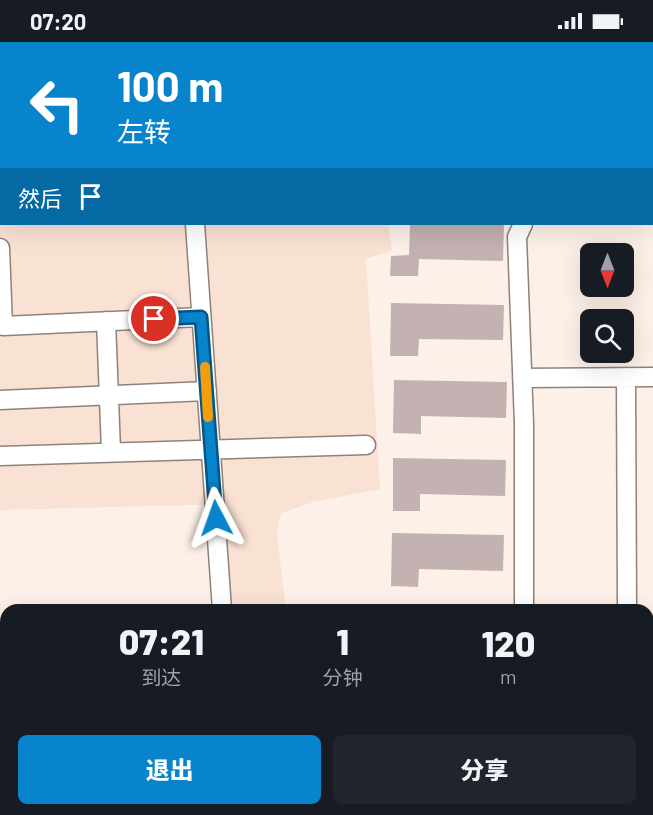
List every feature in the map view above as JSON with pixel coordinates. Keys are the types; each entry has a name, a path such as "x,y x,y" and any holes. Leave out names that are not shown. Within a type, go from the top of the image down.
{"street":[{"path":"195,225 222,604"},
{"path":"523,225 517,237 522,378 524,604"},
{"path":"0,248 2,326 201,317"},
{"path":"106,321 111,451"},
{"path":"626,377 627,604"},
{"path":"522,378 653,377"},
{"path":"0,400 207,391"},
{"path":"0,456 366,445"}],"shaded area":[{"path":"0,225 388,225 392,250 366,259 380,489 313,502 282,513 277,534 285,604 231,604 224,504 0,510"}],"building":[{"path":"410,225 504,225 503,261 419,259 418,276 390,276 391,256 409,255"},
{"path":"391,303 504,305 503,340 419,339 418,356 390,356"},
{"path":"394,380 507,382 506,418 421,416 421,434 393,433"},
{"path":"393,458 506,460 505,496 420,494 420,511 393,511"},
{"path":"392,533 504,535 503,571 419,569 418,587 391,586"}],"slow traffic":[{"path":"205,367 208,417"}],"route":[{"path":"154,319 201,317 216,518"}]}
